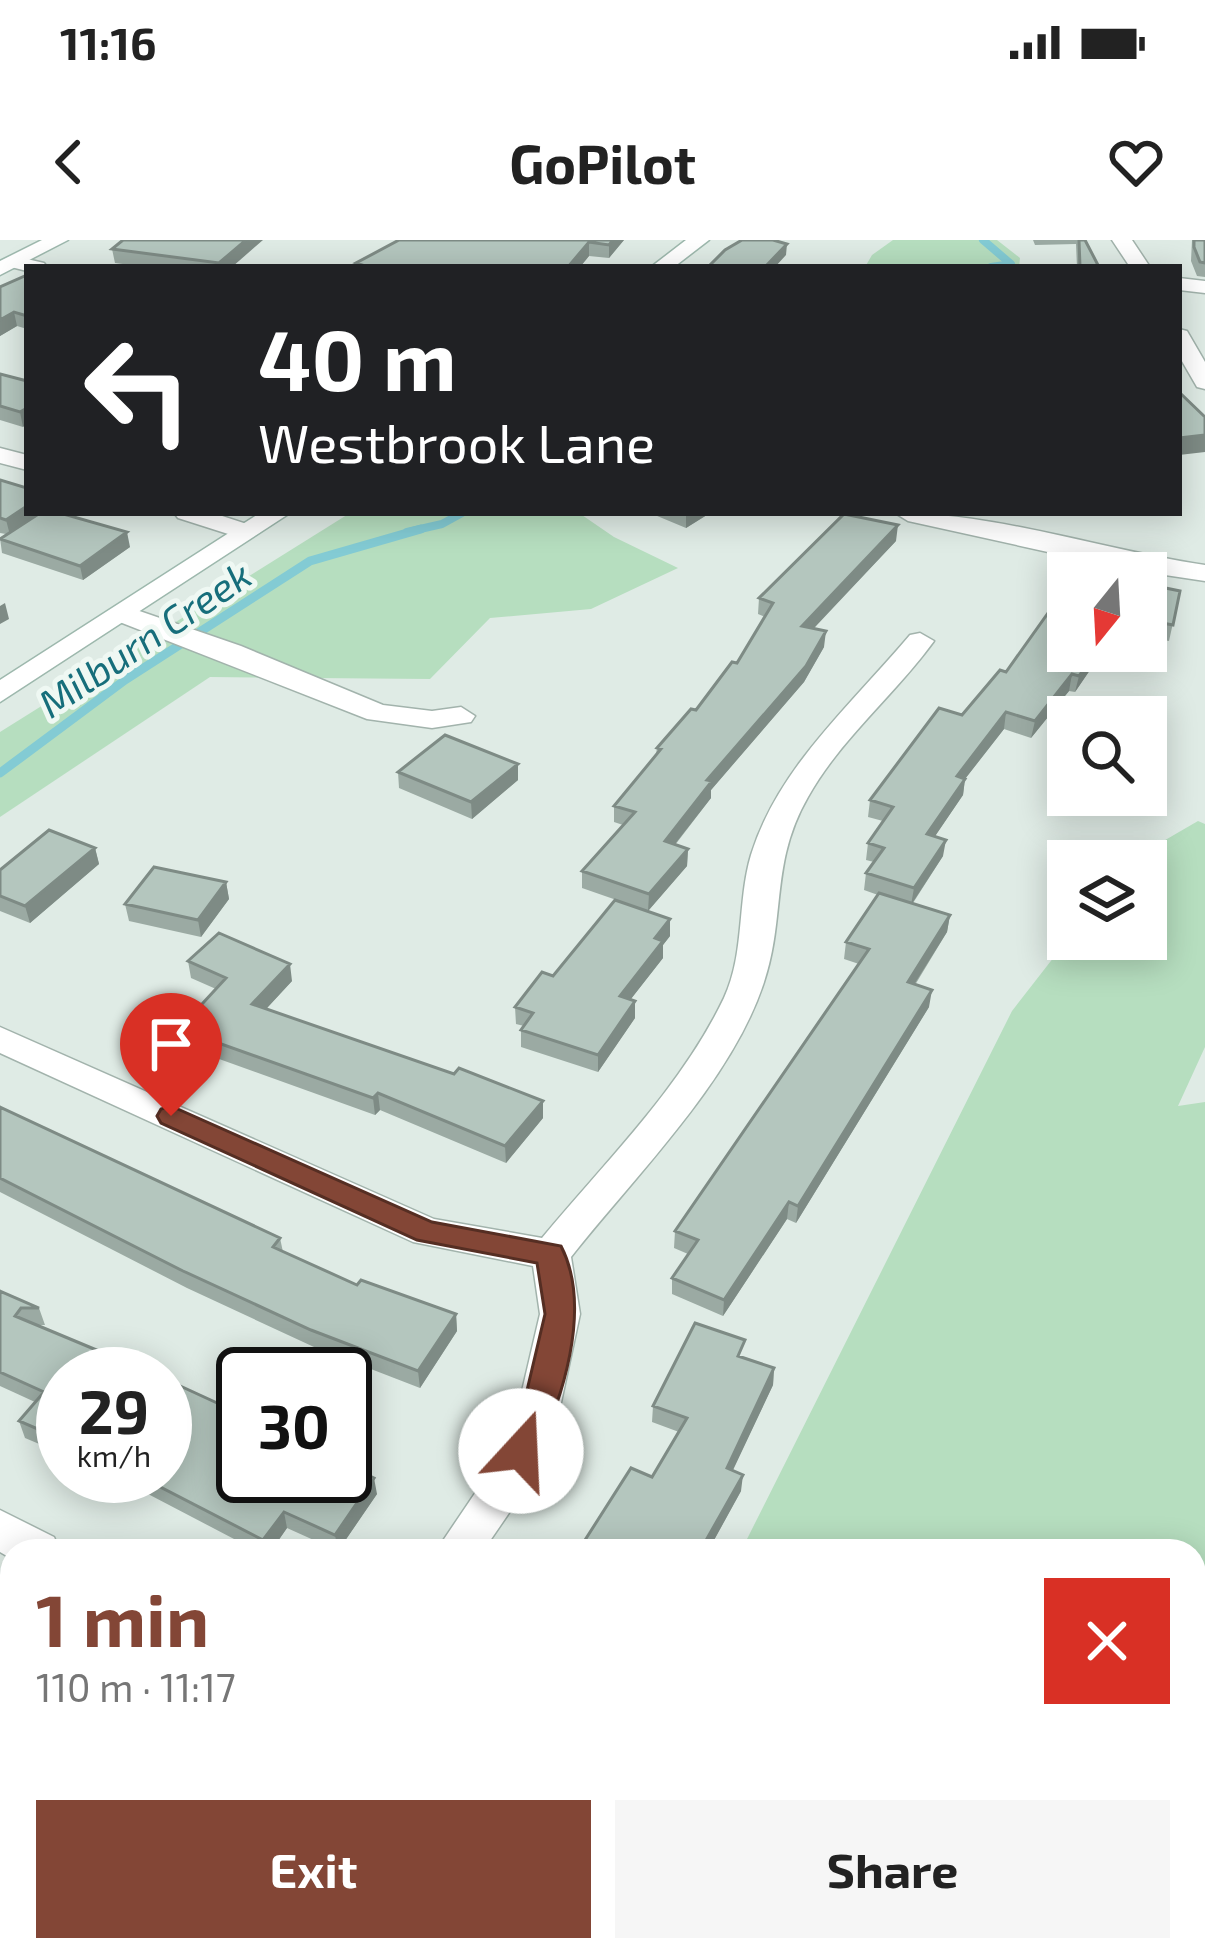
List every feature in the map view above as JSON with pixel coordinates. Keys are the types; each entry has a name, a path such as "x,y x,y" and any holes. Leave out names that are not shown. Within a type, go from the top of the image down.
{"street":[{"path":"7,266 58,240"},
{"path":"665,264 700,240"},
{"path":"1182,341 1205,382"},
{"path":"196,516 247,532"},
{"path":"0,693 272,516"},
{"path":"922,516 1125,561 1205,573"},
{"path":"122,613 354,707 413,720 461,716"},
{"path":"466,1539 507,1481 536,1420 560,1314 551,1254 718,1042 744,993 758,936 766,856 786,806 920,640"},
{"path":"0,1039 427,1232 551,1254"}],"green space":[{"path":"893,240 997,240 1020,258 1019,264 867,264"},
{"path":"345,516 583,516 614,537 678,568 591,609 490,618 430,679 210,677 0,817 0,732"},
{"path":"1198,821 1205,824 1205,1047 1178,1106 1205,1102 1205,1539 747,1539 1012,1011 1052,960 1167,960 1165,840"}],"building":[{"path":"123,240 246,240 219,263 112,249"},
{"path":"399,240 613,240 609,245 589,242 571,264 356,263"},
{"path":"742,240 787,244 768,264 711,264"},
{"path":"1079,240 1085,240 1097,264 1080,264"},
{"path":"1194,240 1205,240 1205,263 1200,262"},
{"path":"24,276 24,315 14,312 0,320 0,287"},
{"path":"0,374 24,380 24,410 0,406"},
{"path":"1182,395 1205,417 1205,435 1182,438"},
{"path":"0,480 24,487 24,508 6,520 0,518"},
{"path":"35,516 71,516 127,532 80,566 0,539"},
{"path":"842,516 898,525 802,626 826,631 806,666 707,780 712,781 665,841 688,849 649,894 582,871 635,812 614,806 661,749 657,748 691,709 696,710 732,662 737,663 773,603 759,598"},
{"path":"1167,588 1180,591 1173,625 1167,624"},
{"path":"1047,614 1047,672 1082,672 1072,674 1055,696 1047,696 1047,706 1035,721 1006,712 957,776 965,779 927,834 946,840 914,888 866,873 884,848 868,843 893,807 870,800 939,708 962,715 1000,670 1006,672"},
{"path":"445,735 518,764 471,802 398,772"},
{"path":"49,830 95,848 25,906 0,896 0,870"},
{"path":"154,867 226,882 198,920 125,904"},
{"path":"879,893 950,915 908,982 932,990 798,1206 789,1202 724,1300 672,1278 698,1240 675,1231 869,949 846,942"},
{"path":"615,900 670,919 655,938 663,941 620,996 635,1001 598,1055 521,1030 533,1013 515,1007 542,972 553,976"},
{"path":"219,933 290,964 252,1004 454,1074 459,1068 543,1101 505,1146 378,1093 373,1098 179,1029 226,978 188,961"},
{"path":"0,1107 280,1238 273,1247 357,1285 361,1280 456,1314 418,1371 372,1353 372,1347 355,1347 311,1330 183,1271 0,1178"},
{"path":"0,1291 39,1308 21,1308 15,1316 89,1347 36,1347 36,1388 0,1372"},
{"path":"695,1323 745,1340 738,1356 774,1368 727,1468 743,1475 707,1539 586,1539 631,1468 652,1477 687,1418 653,1406"},
{"path":"192,1391 216,1403 216,1503 357,1503 335,1535 284,1512 261,1539 191,1503"},
{"path":"36,1401 36,1428 19,1421"}],"waterway":[{"name":"Milburn Creek","path":"983,240 1011,264"},
{"name":"Milburn Creek","path":"407,532 457,516"},
{"name":"Milburn Creek","path":"0,773 125,680 310,561 421,529"}],"route":[{"path":"171,1116 427,1232 551,1254 560,1314 536,1420 521,1451"}]}
